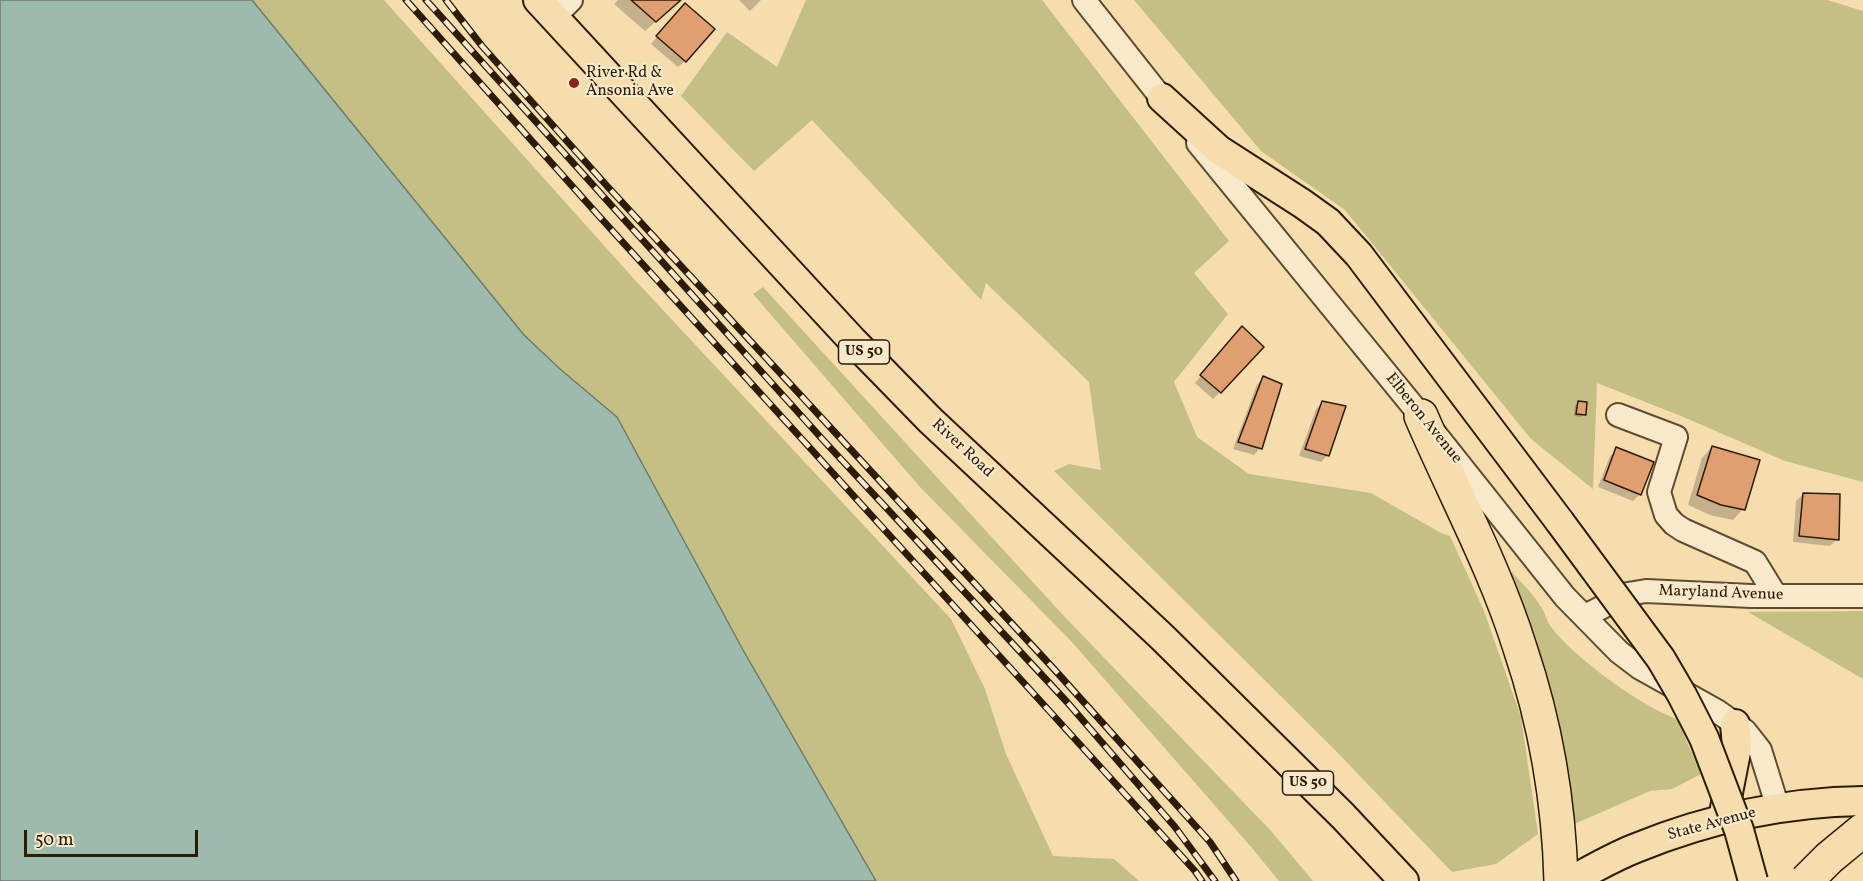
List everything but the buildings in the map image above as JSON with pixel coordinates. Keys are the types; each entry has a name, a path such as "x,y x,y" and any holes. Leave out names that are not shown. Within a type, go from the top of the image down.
{"highway":[{"path":"1421,416 1499,590 1520,647 1547,749 1554,795 1561,881"},
{"path":"1806,881 1829,858 1863,830"}],"main road":[{"name":"River Road","path":"554,6 853,341 930,420 1162,637 1343,816 1404,881"},
{"path":"1162,98 1219,150 1328,222 1359,255 1654,650 1682,695 1704,738 1739,830 1753,881"},
{"path":"1722,821 1737,747 1736,724"},
{"name":"State Avenue","path":"1571,881 1634,848 1677,833 1778,808 1863,801"}],"street":[{"name":"Elberon Avenue","path":"1084,0 1565,597 1619,652 1640,668 1717,711 1745,731 1760,750 1778,808"},
{"path":"1618,415 1676,437 1659,492 1666,515 1683,530 1755,562 1776,596"},
{"name":"Maryland Avenue","path":"1585,616 1628,594 1646,591 1776,596 1863,596"}],"shaded area":[{"path":"0,0 252,0 524,335 617,417 743,650 876,881 0,881"},
{"path":"252,0 384,0 634,279 951,619 985,689 1006,754 1053,856 1114,859 1139,881 876,881 743,650 617,417 524,335"},
{"path":"806,0 1042,0 1229,241 1194,273 1228,314 1174,382 1197,437 1249,474 1371,493 1450,536 1484,611 1521,717 1538,834 1496,864 1452,872 1334,749 1054,471 1069,464 1101,470 1089,382 986,283 981,300 812,120 754,171 681,96 727,32 777,67"},
{"path":"1134,0 1827,0 1863,11 1863,482 1785,461 1597,383 1593,489 1531,439 1345,210 1261,151"},
{"path":"763,287 1062,614 1272,832 1313,881 1279,881 1071,641 920,487 753,294"},
{"path":"1512,572 1544,611 1549,624 1573,650 1627,692 1662,713 1677,719 1701,774 1672,789 1650,791 1572,825 1566,755 1503,576"},
{"path":"1863,611 1863,679 1748,612"}],"railway":[{"path":"406,0 1202,881"},
{"path":"426,0 824,441 1067,702 1175,827 1215,881"},
{"path":"446,0 482,46 607,186 1053,668 1210,842 1236,881"}],"place":[{"name":"River Rd & Ansonia Ave","path":"574,83"}]}
